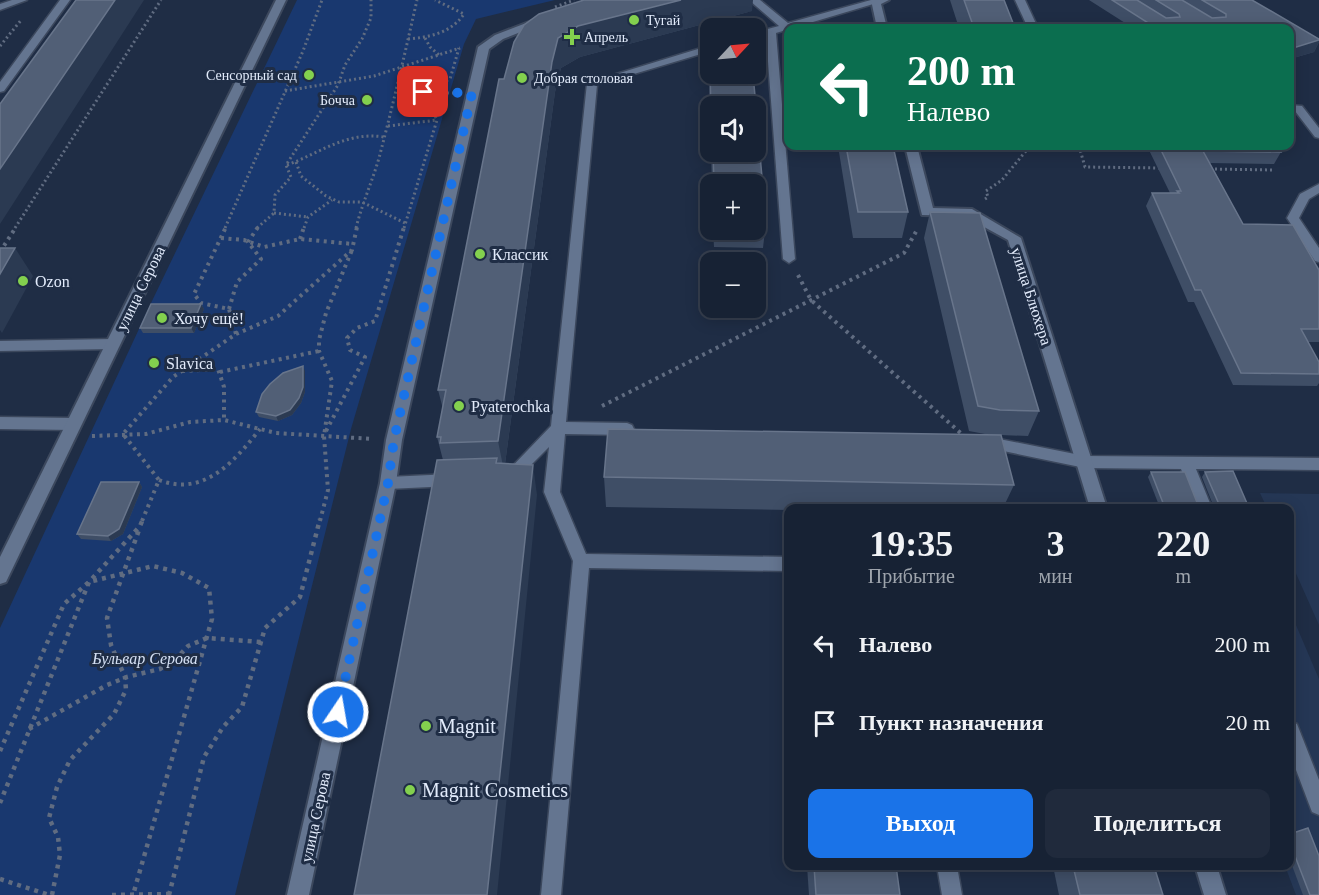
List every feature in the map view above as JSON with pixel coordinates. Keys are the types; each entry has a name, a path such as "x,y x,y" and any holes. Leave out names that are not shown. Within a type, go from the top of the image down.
{"street":[{"name":"улица Серова","path":"0,576 281,0"},
{"path":"879,1 882,24"},
{"name":"улица Серова","path":"298,895 388,483 394,440 484,47 562,12"},
{"name":"улица Блюхера","path":"912,150 927,212 967,212 1014,238 1098,504"},
{"path":"1207,870 1215,895"}],"lane":[{"path":"0,7 22,0"},
{"path":"0,89 65,0"},
{"path":"754,0 784,25"},
{"path":"1020,0 1031,24"},
{"path":"797,24 879,1"},
{"path":"766,32 784,28"},
{"path":"771,31 789,259"},
{"path":"551,895 581,561 552,492 592,82 700,51"},
{"path":"1294,108 1299,108 1319,135"},
{"path":"1319,188 1304,197 1293,218 1319,258"},
{"path":"0,346 112,344"},
{"path":"0,423 74,423"},
{"path":"498,479 509,479 558,428 640,430"},
{"path":"966,439 1085,462 1319,464"},
{"path":"1186,463 1202,504"},
{"path":"388,483 464,480"},
{"path":"581,561 784,564"},
{"path":"1294,740 1319,805"},
{"path":"948,870 952,895"}],"path":[{"path":"0,252 161,0"},
{"path":"229,309 201,303 194,294 303,51 322,0"},
{"path":"286,165 338,85 345,65 362,39 371,18 371,0"},
{"path":"112,895 169,895 204,756 223,727 242,707 265,628 300,597 328,490 324,436 332,381 319,351 318,340 352,247 362,202 375,171 397,92 417,0"},
{"path":"408,39 425,38 456,25 464,14 435,0"},
{"path":"0,46 22,18"},
{"path":"425,38 433,51 440,56"},
{"path":"285,91 376,78 467,44"},
{"path":"423,92 450,79 459,48"},
{"path":"397,92 472,93"},
{"path":"324,436 365,357 350,350 347,338 357,328 375,321 437,120 423,92"},
{"path":"388,126 437,120"},
{"path":"286,165 338,141 360,136 384,137"},
{"path":"967,212 988,197 986,190 1002,180 1027,150"},
{"path":"1080,150 1085,167 1168,168"},
{"path":"296,162 301,176 322,194 333,200 362,202 405,224"},
{"path":"274,213 275,195 291,177 286,165"},
{"path":"1204,169 1275,170"},
{"path":"300,238 309,217 333,200"},
{"path":"248,242 260,223 274,213 309,217"},
{"path":"599,408 904,253 919,226"},
{"path":"221,238 268,247 300,238 352,247"},
{"path":"236,334 229,309 237,282 261,259 248,242"},
{"path":"123,434 180,371 236,334 278,316 352,247"},
{"path":"789,259 812,300 966,439"},
{"path":"220,372 319,351"},
{"path":"180,371 218,369 225,384 224,420"},
{"path":"86,436 146,434 190,422 224,420 276,433 394,440"},
{"path":"123,434 159,480 171,487 186,487 215,475 235,459 260,429"},
{"path":"0,879 50,895 59,873 61,847 57,831 49,818 53,797 60,776 71,759 112,716 122,702 127,677 115,658 108,638 108,606 124,573 159,480"},
{"path":"0,751 64,604 89,582 140,526"},
{"path":"89,582 153,566 164,567 193,577 208,588 212,619 133,895"},
{"path":"0,803 89,582"},
{"path":"29,729 107,685 127,677 160,669 176,659 188,646 207,638 261,642"}],"shaded area":[{"path":"1260,493 1319,494 1319,625 1294,569 1294,504 1265,504"},
{"path":"1294,620 1319,679 1319,895 1296,895 1287,870 1294,870"}],"green space":[{"name":"Бульвар Серова","path":"297,0 555,0 476,19 464,44 351,429 235,895 0,895 0,628 152,301"}],"building":[{"path":"76,0 115,0 0,169 0,104"},
{"path":"584,0 681,0 578,26 558,38 552,62 498,441 440,443 441,437 437,437 446,390 438,390 499,79 504,79 514,42 524,25 539,14"},
{"path":"964,0 1004,0 1013,24 973,24"},
{"path":"1112,0 1137,0 1166,18 1180,17 1179,14 1156,0 1182,0 1212,18 1226,17 1226,14 1202,0 1252,0 1293,24 1150,24"},
{"path":"1294,24 1319,39 1294,48"},
{"path":"710,84 754,84 755,96 711,96"},
{"path":"847,150 894,150 908,212 858,212"},
{"path":"1161,150 1280,150 1281,152 1203,151 1243,224 1293,225 1319,270 1319,329 1301,329 1319,362 1319,374 1241,373 1201,290 1195,290 1152,193 1179,193 1177,191 1181,191"},
{"path":"713,162 761,162 762,174 714,174"},
{"path":"930,212 980,213 1039,411 1000,410 978,406"},
{"path":"0,248 15,248 0,274"},
{"path":"151,304 201,304 191,328 140,328"},
{"path":"303,366 303,387 299,398 290,410 276,416 256,412 262,394 270,384 283,373"},
{"path":"608,429 1001,435 1014,485 604,477"},
{"path":"497,458 496,463 533,465 487,895 354,895 437,460"},
{"path":"1233,471 1247,504 1217,504 1218,502 1205,472"},
{"path":"1151,472 1185,472 1198,504 1163,504"},
{"path":"101,482 139,482 119,529 108,536 77,534"},
{"path":"1308,828 1319,856 1319,895 1310,895 1294,853 1294,833"},
{"path":"814,870 897,870 900,895 816,895"},
{"path":"1074,870 1155,870 1163,895 1080,895"}],"place":[{"name":"Тугай","path":"634,20"},
{"name":"Апрель","path":"572,37"},
{"name":"Сенсорный сад","path":"309,75"},
{"name":"Добрая столовая","path":"522,78"},
{"name":"Бочча","path":"367,100"},
{"name":"Классик","path":"480,254"},
{"name":"Ozon","path":"23,281"},
{"name":"Хочу ещё!","path":"162,318"},
{"name":"Slavica","path":"154,363"},
{"name":"Pyaterochka","path":"459,406"},
{"name":"Magnit","path":"426,726"},
{"name":"Magnit Cosmetics","path":"410,790"}],"route":[{"path":"338,712 388,483 394,440 472,93 423,92"}]}
